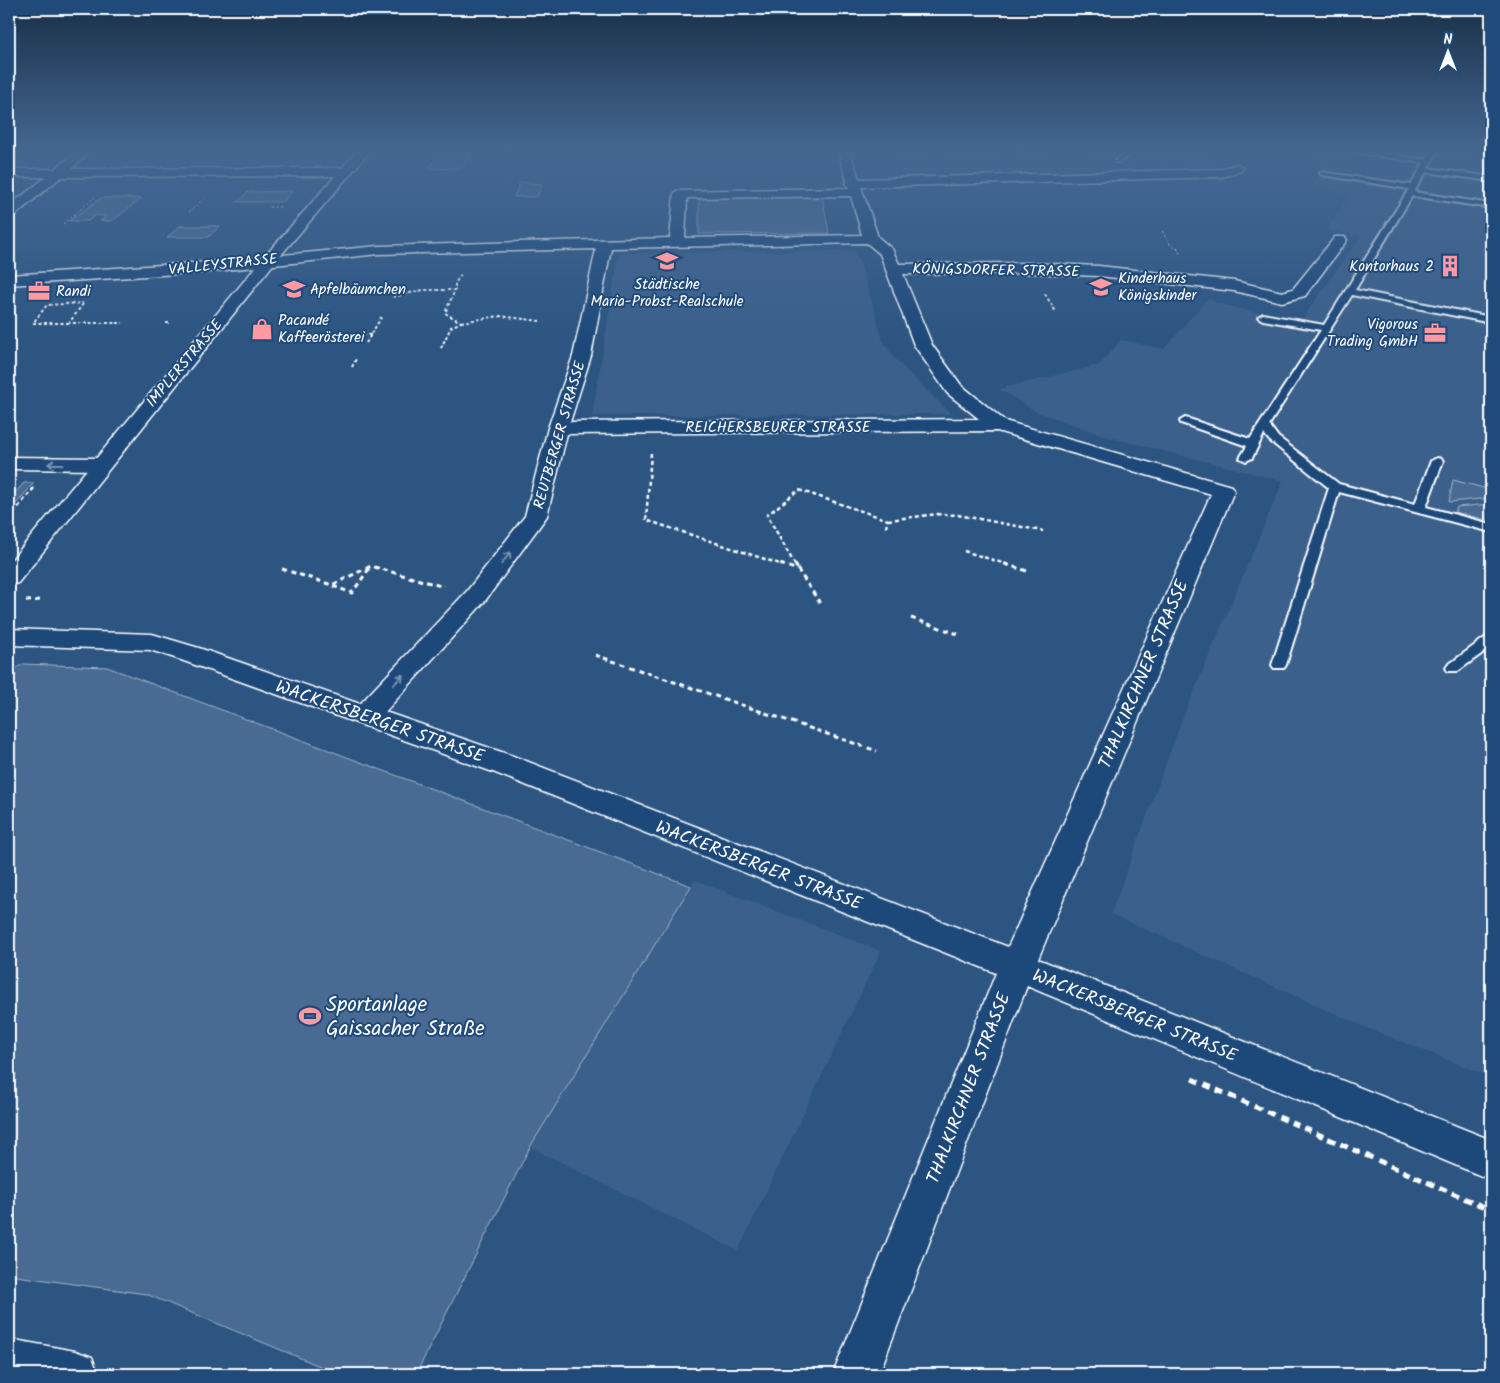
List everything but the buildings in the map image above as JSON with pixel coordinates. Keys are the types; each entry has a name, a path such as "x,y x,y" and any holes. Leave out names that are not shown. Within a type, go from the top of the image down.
{"street":[{"name":"IMPLERSTRASSE","path":"9,578 100,464 307,216"},
{"path":"677,242 679,216"},
{"name":"THALKIRCHNER STRASSE","path":"856,1374 1017,966 1223,491 998,425 954,389 932,360 923,345 884,248 871,239 863,216"},
{"name":"VALLEYSTRASSE","path":"9,280 207,267 270,259 379,250 871,239"},
{"name":"KÖNIGSDORFER STRASSE","path":"894,269 1021,268 1099,271 1234,286 1282,297 1299,294 1340,240"},
{"name":"REUTBERGER STRASSE","path":"365,716 476,596 536,516 558,428 582,356 604,244"},
{"name":"REICHERSBEURER STRASSE","path":"558,428 998,425"},
{"path":"9,464 100,464"},
{"name":"WACKERSBERGER STRASSE","path":"9,637 152,642 502,764 1017,966 1491,1160"},
{"path":"9,1362 74,1374"}],"lane":[{"path":"1246,458 1263,425 1350,292 1396,216"},
{"path":"1350,292 1491,320"},
{"path":"1262,317 1326,328"},
{"path":"1185,421 1254,444"},
{"path":"1263,425 1274,439 1335,487 1491,528"},
{"path":"1420,508 1437,461"},
{"path":"1279,665 1335,487"},
{"path":"1453,668 1491,640"}],"path":[{"path":"1162,231 1170,244 1178,248 1180,254"},
{"path":"461,275 455,284 455,290 444,313 461,322"},
{"path":"393,298 423,290 455,290"},
{"path":"1043,291 1056,312"},
{"path":"68,323 84,302 47,306 33,324 123,323"},
{"path":"366,343 382,316"},
{"path":"441,348 451,327 461,322 476,318 528,318 540,321"},
{"path":"166,323 171,322"},
{"path":"291,336 371,335"},
{"path":"352,367 356,359"},
{"path":"652,427 646,520 798,570"},
{"path":"9,518 43,477 46,464"},
{"path":"820,603 798,570 767,515 799,490 888,520 938,514 958,515 1043,531"},
{"path":"886,527 888,520"},
{"path":"964,551 1027,571"},
{"path":"282,569 352,593 371,566"},
{"path":"332,585 371,566 476,596"},
{"path":"911,618 958,634"},
{"path":"595,655 877,751"},
{"path":"1184,1076 1491,1210"}],"shaded area":[{"path":"77,216 95,216 88,221 69,221"},
{"path":"102,216 119,216 112,221 100,221 107,216"},
{"path":"699,216 826,216 829,233 699,234"},
{"path":"1336,216 1491,216 1491,1077 1365,1027 1111,914 1181,722 1283,481 1108,437 1035,411 999,389 1099,365 1121,340 1164,349 1208,298 1216,303 1301,321 1361,236 1327,230"},
{"path":"180,226 220,226 208,237 167,237"},
{"path":"854,251 860,262 883,340 894,358 951,414 592,416 619,253"},
{"path":"1453,480 1491,490 1491,498 1449,502"},
{"path":"24,483 34,483 9,512 9,499"},
{"path":"1491,504 1491,521 1455,512 1457,507"},
{"name":"Sportanlage Gaissacher Straße","path":"23,664 107,667 691,886 530,1147 416,1374 339,1374 146,1294 9,1275 9,672"},
{"path":"695,880 881,951 738,1251 530,1147"}],"place":[{"name":"Städtische Maria-Probst-Realschule","path":"667,261"},
{"name":"Kontorhaus 2","path":"1450,266"},
{"name":"Kinderhaus Königskinder","path":"1101,287"},
{"name":"Apfelbäumchen","path":"294,289"},
{"name":"Randi","path":"39,291"},
{"name":"Pacandé Kaffeerösterei","path":"262,329"},
{"name":"Vigorous Trading GmbH","path":"1435,333"},
{"name":"Sportanlage Gaissacher Straße","path":"310,1016"}]}
